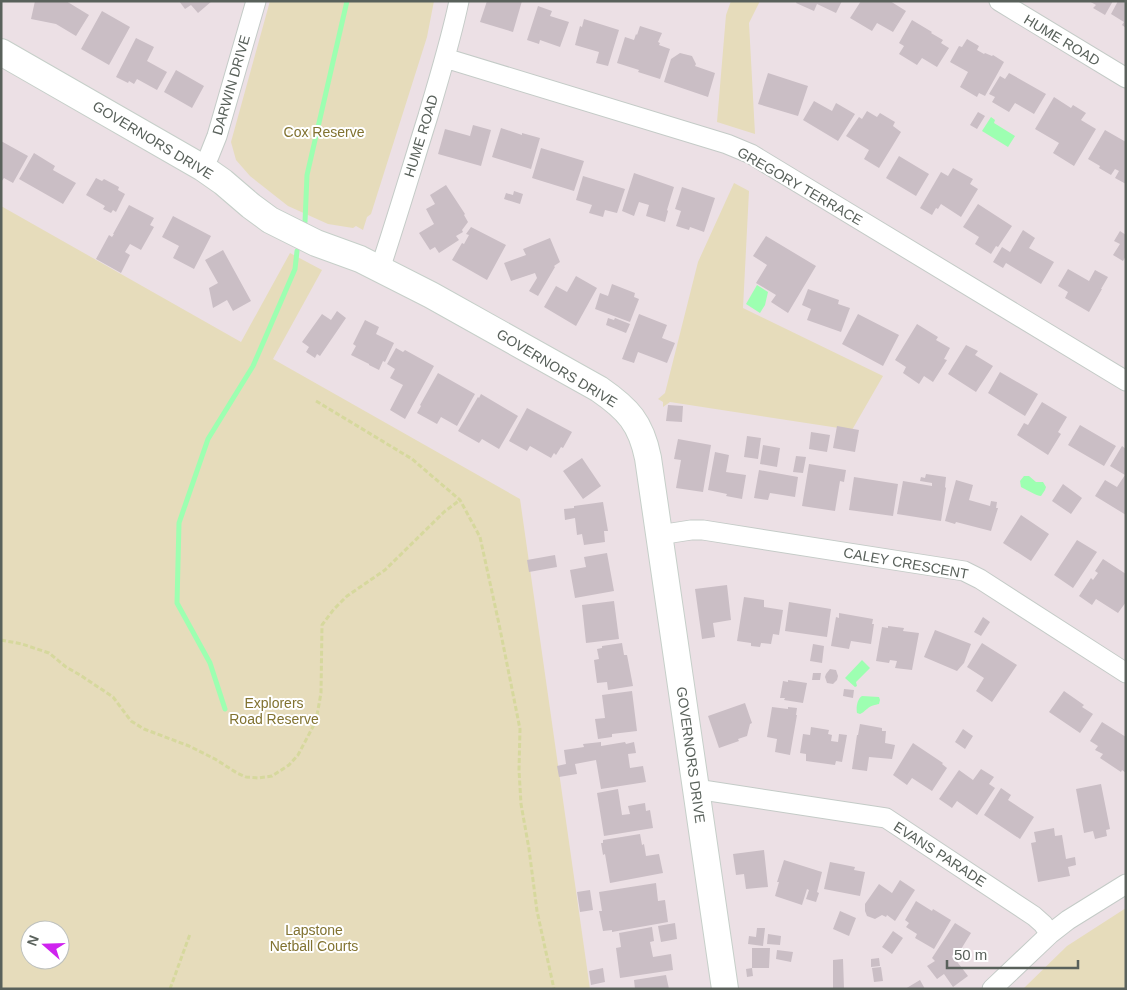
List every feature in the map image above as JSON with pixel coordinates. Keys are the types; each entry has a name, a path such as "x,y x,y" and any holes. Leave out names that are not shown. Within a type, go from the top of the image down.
{"main road":[{"name":"GOVERNORS DRIVE","path":"1,52 203,168 270,220 316,243 360,259 380,269 608,395 621,405 635,422 641,432 648,458 725,989"}],"street":[{"name":"DARWIN DRIVE","path":"203,168 217,136 256,1"},
{"name":"HUME ROAD","path":"380,269 445,58 459,1"},
{"name":"HUME ROAD","path":"999,1 1126,78"},
{"name":"GREGORY TERRACE","path":"445,58 727,144 751,154 1126,381"},
{"name":"CALEY CRESCENT","path":"659,536 703,530 964,571 980,579 1126,673"},
{"name":"EVANS PARADE","path":"696,789 886,818 1034,916 1050,934"},
{"path":"992,989 1050,934 1068,920 1126,884"}],"path":[{"path":"316,401 412,459 460,500 480,537 520,729 519,770 521,804 537,911 554,989"},
{"path":"1,640 22,644 49,653 66,667 112,697 131,721 144,729 189,746 246,777 272,776 289,765 298,755 316,721 322,693 322,625 347,596 385,570 444,512 460,500"},
{"path":"170,989 190,934"}],"green space":[{"name":"Cox Reserve","path":"270,1 434,1 427,37 371,214 367,217 363,230 356,226 353,228 328,224 288,206 250,176 236,160 231,142"},
{"path":"731,1 760,1 749,23 755,134 717,122 726,15"},
{"path":"734,183 749,191 743,308 883,376 852,430 670,402 663,407 663,402 658,399 665,393 698,262"},
{"name":"Explorers Road Reserve","path":"1,206 241,342 290,253 322,270 273,359 520,499 590,989 1,989"},
{"path":"1126,908 1126,989 1023,989 1067,946"}],"shaded area":[{"path":"991,117 995,120 994,123 1015,136 1008,147 982,131"},
{"path":"757,285 768,292 765,305 760,313 746,304"},
{"path":"1024,476 1029,476 1036,482 1043,482 1046,487 1041,496 1021,487 1020,481"},
{"path":"862,660 870,668 856,682 857,686 855,687 845,678"},
{"path":"862,696 879,697 879,704 873,705 861,714 857,713 857,704"}],"building":[{"path":"35,1 66,1 89,15 76,36 56,24 31,19"},
{"path":"179,1 212,1 198,13 191,5 185,9"},
{"path":"487,1 522,1 513,32 480,22"},
{"path":"797,1 842,1 836,13 817,4 814,11 796,3"},
{"path":"861,1 890,1 906,11 893,32 877,23 872,31 850,18"},
{"path":"1089,1 1113,1 1105,15 1093,8 1096,5"},
{"path":"1118,1 1126,1 1126,28 1122,25 1124,22 1111,14"},
{"path":"538,6 552,11 550,16 569,22 560,47 540,40 539,44 527,40"},
{"path":"102,11 130,27 109,65 81,49"},
{"path":"584,19 619,30 608,66 596,63 599,52 575,45"},
{"path":"912,20 943,40 941,43 949,48 937,67 922,58 917,65 899,54 904,46 899,43"},
{"path":"640,26 662,33 658,42 660,43 659,45 670,49 660,79 617,63 625,37 634,40"},
{"path":"136,38 154,47 147,61 167,72 157,90 137,79 134,84 116,77"},
{"path":"967,39 979,46 977,50 984,54 993,55 1004,62 985,96 979,93 977,97 960,87 968,72 950,62 959,46 962,47"},
{"path":"680,53 692,56 696,64 695,66 715,73 708,97 664,82 671,59"},
{"path":"176,70 204,86 192,108 164,92"},
{"path":"768,73 808,86 798,116 758,104"},
{"path":"1009,73 1046,94 1034,114 1015,103 1009,112 992,102 995,97 989,94 1000,76 1005,79"},
{"path":"1054,97 1071,108 1073,105 1086,113 1081,120 1096,129 1074,166 1053,153 1059,143 1035,129"},
{"path":"814,101 832,111 836,103 855,114 838,141 803,120"},
{"path":"867,111 877,117 880,113 895,122 893,126 901,132 879,168 864,159 869,150 846,136 859,117 862,119"},
{"path":"978,112 985,116 977,129 970,125"},
{"path":"473,125 491,130 481,166 438,154 445,129 470,136"},
{"path":"501,128 522,135 522,133 540,138 531,169 492,157"},
{"path":"1105,130 1126,142 1126,184 1115,178 1119,171 1115,169 1111,175 1088,159"},
{"path":"1,141 28,156 13,183 4,178 1,182"},
{"path":"541,148 584,161 574,191 532,178"},
{"path":"34,153 55,166 53,170 76,183 63,204 19,179"},
{"path":"899,156 929,174 916,196 886,178"},
{"path":"953,168 973,179 970,184 978,189 961,217 941,204 932,215 920,208 941,172 948,176"},
{"path":"634,173 674,187 665,222 646,216 649,205 639,202 634,216 622,211"},
{"path":"583,176 625,189 617,213 605,210 603,217 589,213 592,205 576,200"},
{"path":"96,178 102,181 104,179 119,187 118,190 125,194 116,212 113,210 111,213 103,209 105,206 86,195"},
{"path":"446,185 465,214 468,222 462,230 463,232 456,236 459,240 439,253 435,247 430,250 419,233 434,224 426,209 435,204 430,195"},
{"path":"682,187 715,198 704,232 690,227 689,230 676,226 681,211 675,209"},
{"path":"514,191 523,194 520,204 504,199 506,193 513,195"},
{"path":"978,204 1012,226 991,254 975,244 979,237 963,227"},
{"path":"129,205 154,218 150,225 154,227 141,250 130,244 125,252 130,255 121,273 96,259 109,235 112,237 114,234"},
{"path":"173,216 211,236 194,269 173,258 179,246 162,237"},
{"path":"471,227 506,245 487,280 452,260 462,243 464,244 469,235 466,234"},
{"path":"1023,230 1035,238 1029,248 1054,262 1041,284 1006,263 1003,268 993,262 1002,247 1010,252"},
{"path":"1120,231 1126,235 1126,256 1123,261 1113,255 1120,244 1114,241"},
{"path":"766,236 816,266 788,313 771,302 776,295 756,283 767,265 753,256"},
{"path":"550,238 560,262 554,266 538,296 529,291 537,278 535,273 511,281 504,263 526,255 523,249"},
{"path":"223,250 251,301 233,311 227,300 213,308 209,288 218,283 205,260"},
{"path":"1068,269 1089,281 1095,270 1108,277 1089,312 1065,298 1068,292 1058,286"},
{"path":"576,276 597,288 576,326 544,307 556,286 567,292"},
{"path":"612,284 635,293 634,297 639,299 630,322 595,309 600,293 608,296"},
{"path":"808,289 839,300 838,304 850,308 841,332 807,320 811,309 802,305"},
{"path":"337,311 346,318 320,356 317,354 315,358 306,352 309,347 302,342 322,314 331,320"},
{"path":"639,314 667,325 662,338 675,343 667,363 638,352 634,363 622,359"},
{"path":"858,314 899,335 883,366 842,344"},
{"path":"608,318 614,320 615,318 630,324 626,333 606,325"},
{"path":"365,320 379,327 376,334 394,343 379,370 351,355 356,346 353,344"},
{"path":"917,324 938,337 936,340 950,348 944,359 947,360 933,382 924,376 919,384 903,373 906,367 895,360"},
{"path":"966,345 978,351 975,355 993,366 976,392 948,374"},
{"path":"396,348 403,352 405,350 434,366 405,419 390,410 403,385 390,378 395,369 387,364"},
{"path":"1000,372 1038,394 1025,416 988,393"},
{"path":"438,373 475,394 457,426 441,417 437,424 417,413"},
{"path":"481,394 518,416 499,449 482,439 479,443 458,431"},
{"path":"1042,402 1067,417 1058,432 1061,434 1048,455 1017,435 1024,423 1028,425"},
{"path":"668,405 683,406 682,422 666,421"},
{"path":"527,408 572,432 563,448 561,447 556,455 554,453 551,458 530,446 527,451 509,441"},
{"path":"1080,425 1116,446 1104,466 1068,445"},
{"path":"837,426 859,430 855,452 833,448"},
{"path":"811,432 830,435 827,452 809,449"},
{"path":"747,436 761,438 758,459 744,457"},
{"path":"678,439 711,445 703,492 676,488 681,460 674,459"},
{"path":"763,445 780,448 777,467 760,464"},
{"path":"1122,446 1126,449 1126,515 1095,496 1105,480 1117,487 1125,475 1110,466"},
{"path":"715,452 729,455 726,472 746,475 742,499 708,490"},
{"path":"796,456 806,457 803,473 793,472"},
{"path":"582,458 601,486 583,499 563,471"},
{"path":"809,464 846,470 844,482 840,481 835,511 802,506"},
{"path":"759,470 798,477 795,497 770,493 768,500 754,498"},
{"path":"926,474 946,477 941,521 897,514 903,481 932,486 932,483 920,481 921,477 925,478"},
{"path":"854,477 898,484 893,516 849,510"},
{"path":"956,480 973,485 969,500 990,506 991,501 997,502 996,508 998,508 991,531 945,521"},
{"path":"1063,484 1082,498 1071,514 1052,501"},
{"path":"603,502 608,531 604,531 605,542 584,545 582,534 577,535 575,518 565,520 564,509"},
{"path":"1021,515 1049,534 1031,561 1003,543"},
{"path":"1077,540 1097,552 1073,588 1054,575"},
{"path":"607,553 614,591 575,598 570,570 586,567 584,557"},
{"path":"555,555 557,567 529,572 527,560"},
{"path":"1103,559 1126,574 1126,602 1118,613 1096,599 1092,605 1079,596 1091,578 1093,580 1098,573 1095,571"},
{"path":"727,585 731,620 713,623 715,637 702,639 695,589"},
{"path":"744,597 764,600 764,607 783,610 779,635 773,634 771,644 761,643 760,647 751,646 751,643 737,641"},
{"path":"614,601 619,639 586,643 582,605"},
{"path":"789,602 831,609 827,637 785,631"},
{"path":"839,613 873,619 871,644 851,641 849,649 831,646 836,617 839,618"},
{"path":"983,617 990,622 981,636 974,632"},
{"path":"888,626 904,628 903,631 919,633 912,670 895,668 897,661 890,660 889,663 876,661 882,627 888,628"},
{"path":"935,630 971,644 964,663 957,671 924,657"},
{"path":"622,643 624,655 627,655 633,686 608,690 607,682 597,683 594,660 599,659 597,649 602,648 602,646"},
{"path":"982,643 1017,665 992,702 976,691 984,678 967,667"},
{"path":"813,644 824,646 822,663 810,661"},
{"path":"830,669 836,670 838,676 833,684 827,683 825,677"},
{"path":"813,673 821,673 820,680 812,680"},
{"path":"788,680 807,683 803,703 780,698 783,681 788,682"},
{"path":"844,689 854,690 853,698 843,696"},
{"path":"632,691 637,731 612,734 612,737 598,739 595,719 605,718 602,695"},
{"path":"1064,691 1093,714 1080,733 1049,712"},
{"path":"745,703 752,723 750,724 747,736 719,748 708,716"},
{"path":"772,707 797,708 790,755 775,752 777,739 767,737"},
{"path":"1102,722 1126,737 1126,773 1122,770 1121,772 1100,758 1103,754 1095,750 1098,746 1090,741"},
{"path":"860,724 882,728 882,731 886,731 885,743 895,745 892,759 869,757 867,771 852,769"},
{"path":"811,727 829,730 828,734 832,735 831,741 838,742 839,734 847,735 842,762 836,761 835,765 806,761 806,754 800,753 803,734 810,735"},
{"path":"963,729 973,736 965,749 955,742"},
{"path":"601,742 601,746 634,742 636,753 628,754 630,768 643,766 646,782 601,789 596,760 575,764 577,774 559,777 557,766 566,764 564,750 584,747 583,744"},
{"path":"913,743 943,763 947,768 932,791 912,778 907,785 893,775"},
{"path":"981,769 994,777 989,784 995,788 977,815 957,801 952,808 939,799 959,770 973,780"},
{"path":"1101,784 1110,829 1106,830 1107,836 1095,839 1093,831 1084,833 1076,789"},
{"path":"1001,788 1011,795 1008,800 1034,817 1020,839 984,815"},
{"path":"618,789 622,815 630,814 628,806 645,803 646,811 650,810 653,828 604,836 597,793"},
{"path":"1054,828 1055,836 1062,835 1066,859 1075,857 1076,865 1068,867 1070,876 1038,882 1031,843 1036,842 1034,832"},
{"path":"640,834 646,856 659,854 663,873 610,883 601,843 603,843 603,840"},
{"path":"764,850 768,887 746,889 744,874 736,875 733,854"},
{"path":"784,860 822,872 816,902 806,899 809,890 807,889 802,905 775,896"},
{"path":"830,862 855,867 854,870 865,872 860,896 824,889"},
{"path":"900,880 915,890 895,921 887,915 886,917 882,915 875,919 867,916 865,904 879,884 892,893"},
{"path":"656,883 658,901 665,900 668,922 612,932 612,930 603,931 599,911 602,911 599,892"},
{"path":"590,890 593,910 580,912 577,892"},
{"path":"916,901 951,920 934,949 915,938 917,934 906,927 909,923 905,920"},
{"path":"840,911 856,918 849,936 833,929"},
{"path":"675,923 677,939 661,942 658,926"},
{"path":"955,923 971,933 955,959 968,976 953,987 944,974 937,979 927,966 935,961 932,958"},
{"path":"652,927 654,941 650,942 653,957 671,954 673,970 620,978 616,948 621,947 619,933"},
{"path":"757,928 765,928 763,946 748,944 749,936 756,937"},
{"path":"893,931 903,938 892,954 882,947"},
{"path":"768,934 781,936 780,945 767,944"},
{"path":"752,948 770,948 769,968 752,968"},
{"path":"777,950 793,952 791,962 776,959"},
{"path":"879,958 880,966 871,967 871,959"},
{"path":"843,959 844,989 833,989 833,960"},
{"path":"881,967 883,981 874,982 872,968"},
{"path":"603,968 605,982 591,985 589,971"},
{"path":"752,968 753,976 747,977 746,969"},
{"path":"666,975 669,989 635,989 634,980"},
{"path":"920,980 925,989 905,989"}],"waterway":[{"path":"305,222 307,175 347,1"},
{"path":"225,709 210,663 177,603 179,523 208,439 253,366 295,269 297,251"}],"park label":[{"name":"Lapstone Netball Courts","path":"314,938"}]}
